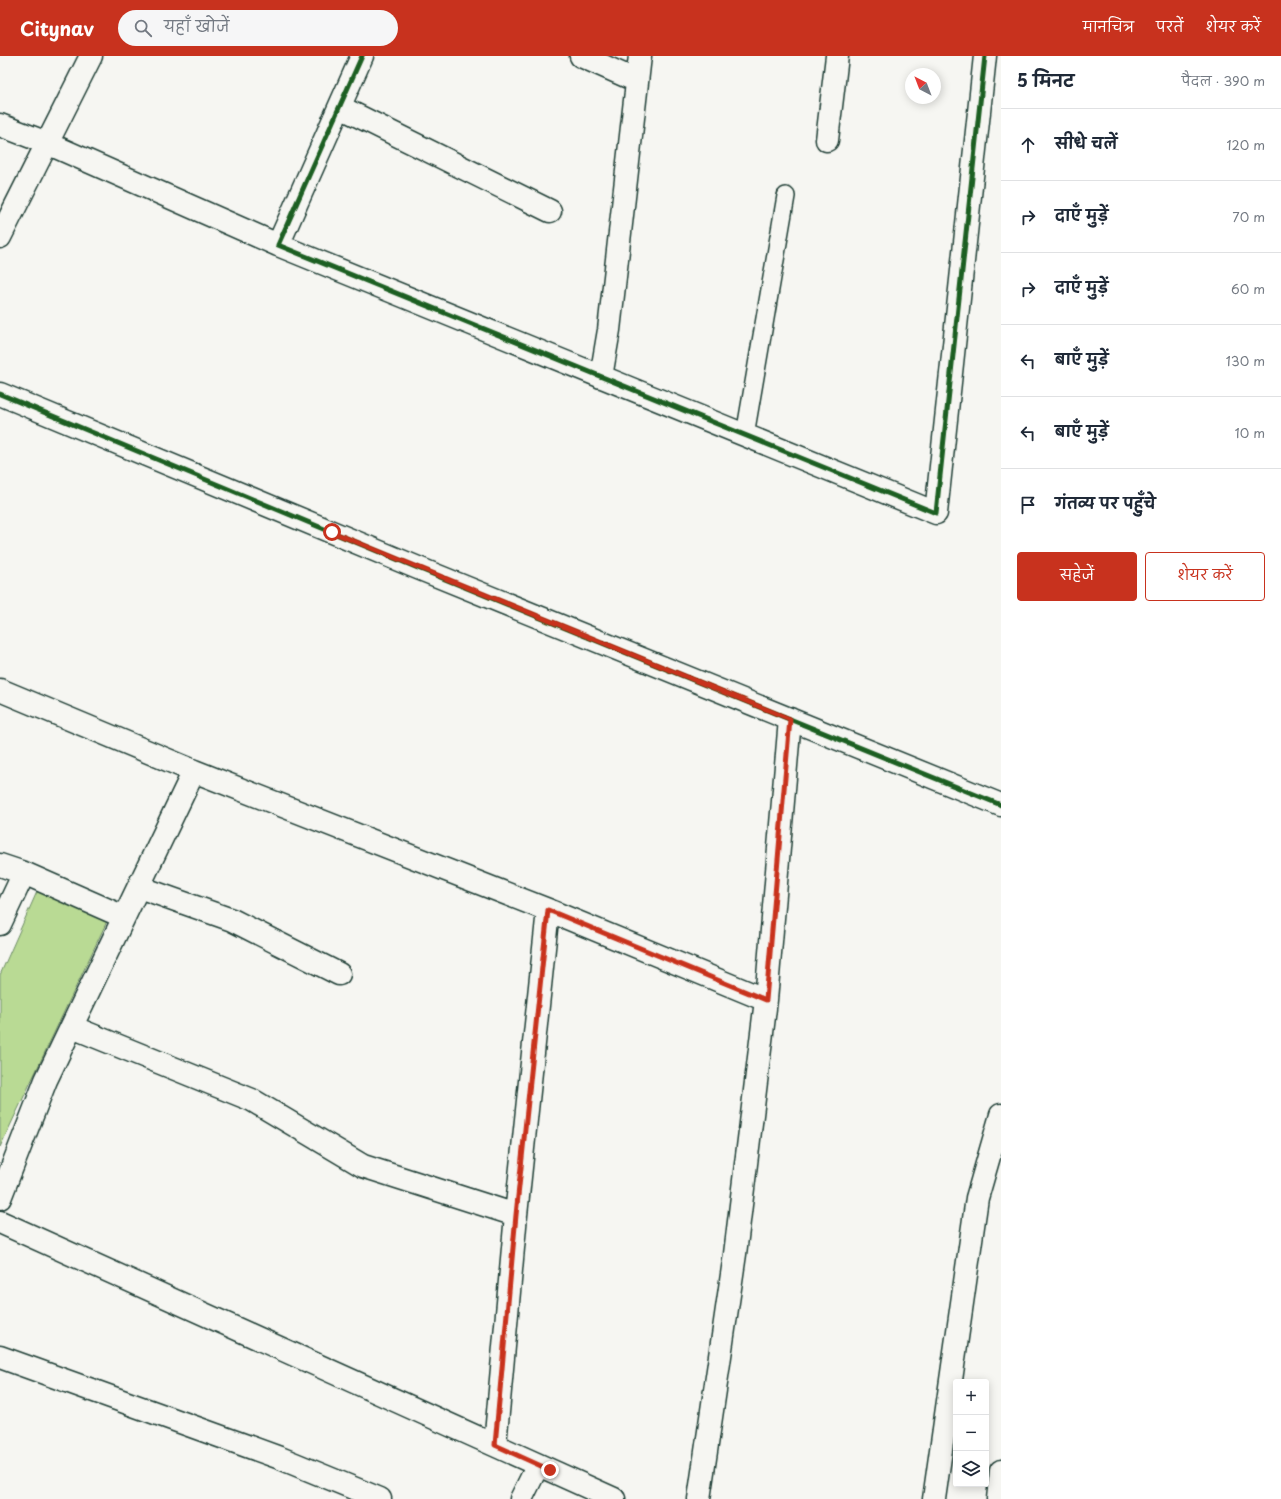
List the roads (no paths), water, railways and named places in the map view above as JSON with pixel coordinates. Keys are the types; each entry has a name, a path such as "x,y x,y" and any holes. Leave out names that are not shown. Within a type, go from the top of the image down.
{"main road":[{"path":"0,237 91,56"},
{"path":"278,245 362,56"},
{"path":"581,56 637,81"},
{"path":"601,377 609,330 640,56"},
{"path":"827,140 837,56"},
{"path":"0,125 47,143 278,245 936,514 985,56"},
{"path":"340,107 550,211"},
{"path":"0,394 1001,805"},
{"path":"0,690 194,771 548,910 766,1000"},
{"path":"699,1499 735,1254 766,1000 790,719"},
{"path":"0,1198 46,1080 194,771"},
{"path":"0,864 124,917"},
{"path":"0,924 24,874"},
{"path":"139,886 232,920 339,974"},
{"path":"495,1445 516,1215 548,910"},
{"path":"72,1027 252,1100 364,1166 516,1215"},
{"path":"934,1499 977,1198 1001,1115"},
{"path":"0,1222 614,1499"},
{"path":"0,1357 280,1458 380,1499"},
{"path":"521,1499 538,1465"},
{"path":"998,1499 1001,1471"}],"lane":[{"path":"745,435 786,196"}]}
